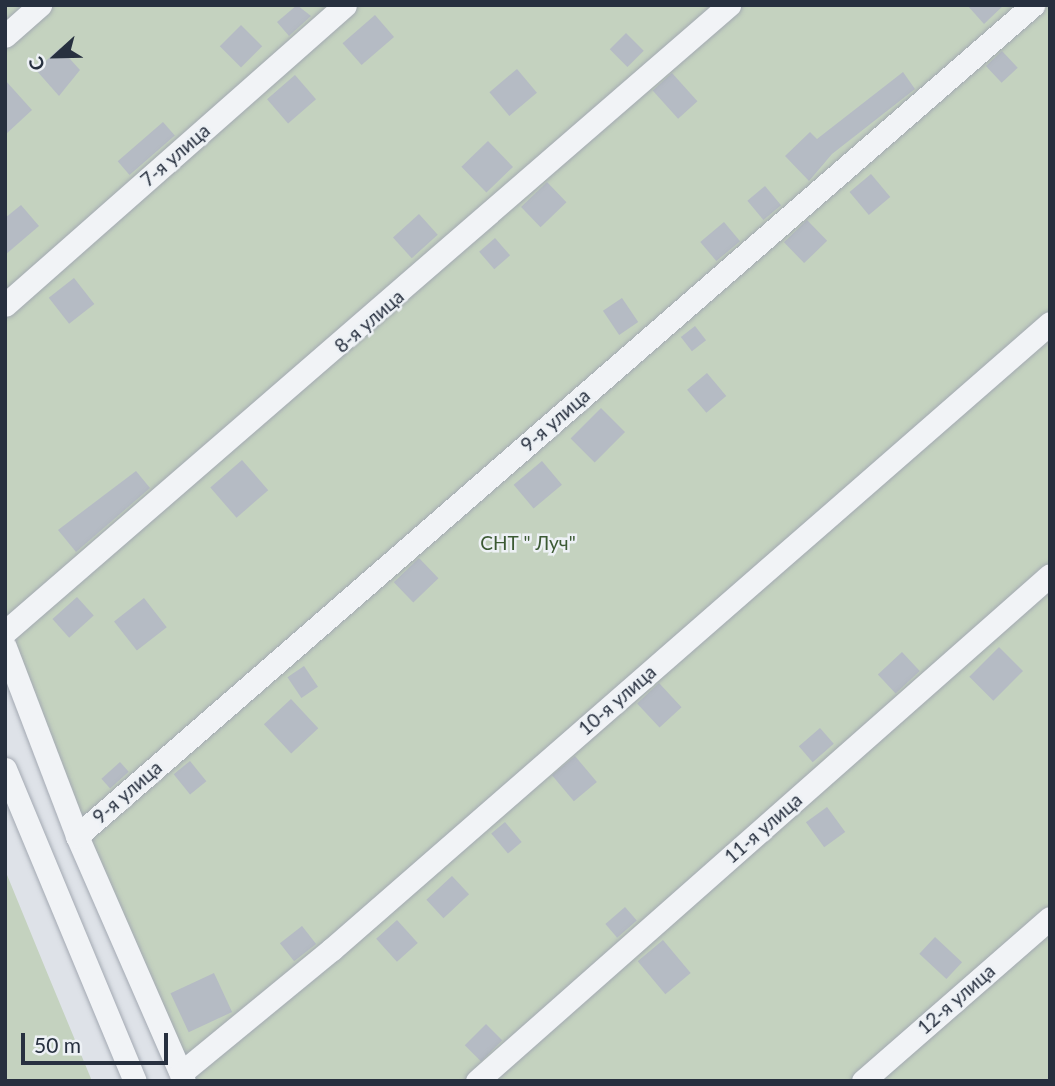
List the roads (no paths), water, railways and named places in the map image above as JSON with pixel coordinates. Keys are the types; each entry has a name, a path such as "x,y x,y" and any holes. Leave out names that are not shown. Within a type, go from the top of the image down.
{"street":[{"path":"5,36 40,5"},
{"name":"7-я улица","path":"5,305 345,5"},
{"name":"8-я улица","path":"5,632 729,5"},
{"name":"9-я улица","path":"77,836 1032,5"},
{"name":"10-я улица","path":"183,1077 1050,323"},
{"name":"11-я улица","path":"477,1081 1050,575"},
{"path":"5,647 77,836 183,1077"},
{"path":"5,769 135,1081"},
{"name":"12-я улица","path":"863,1081 1050,918"}],"park label":[{"name":"СНТ \" Луч\"","path":"528,543"}]}
